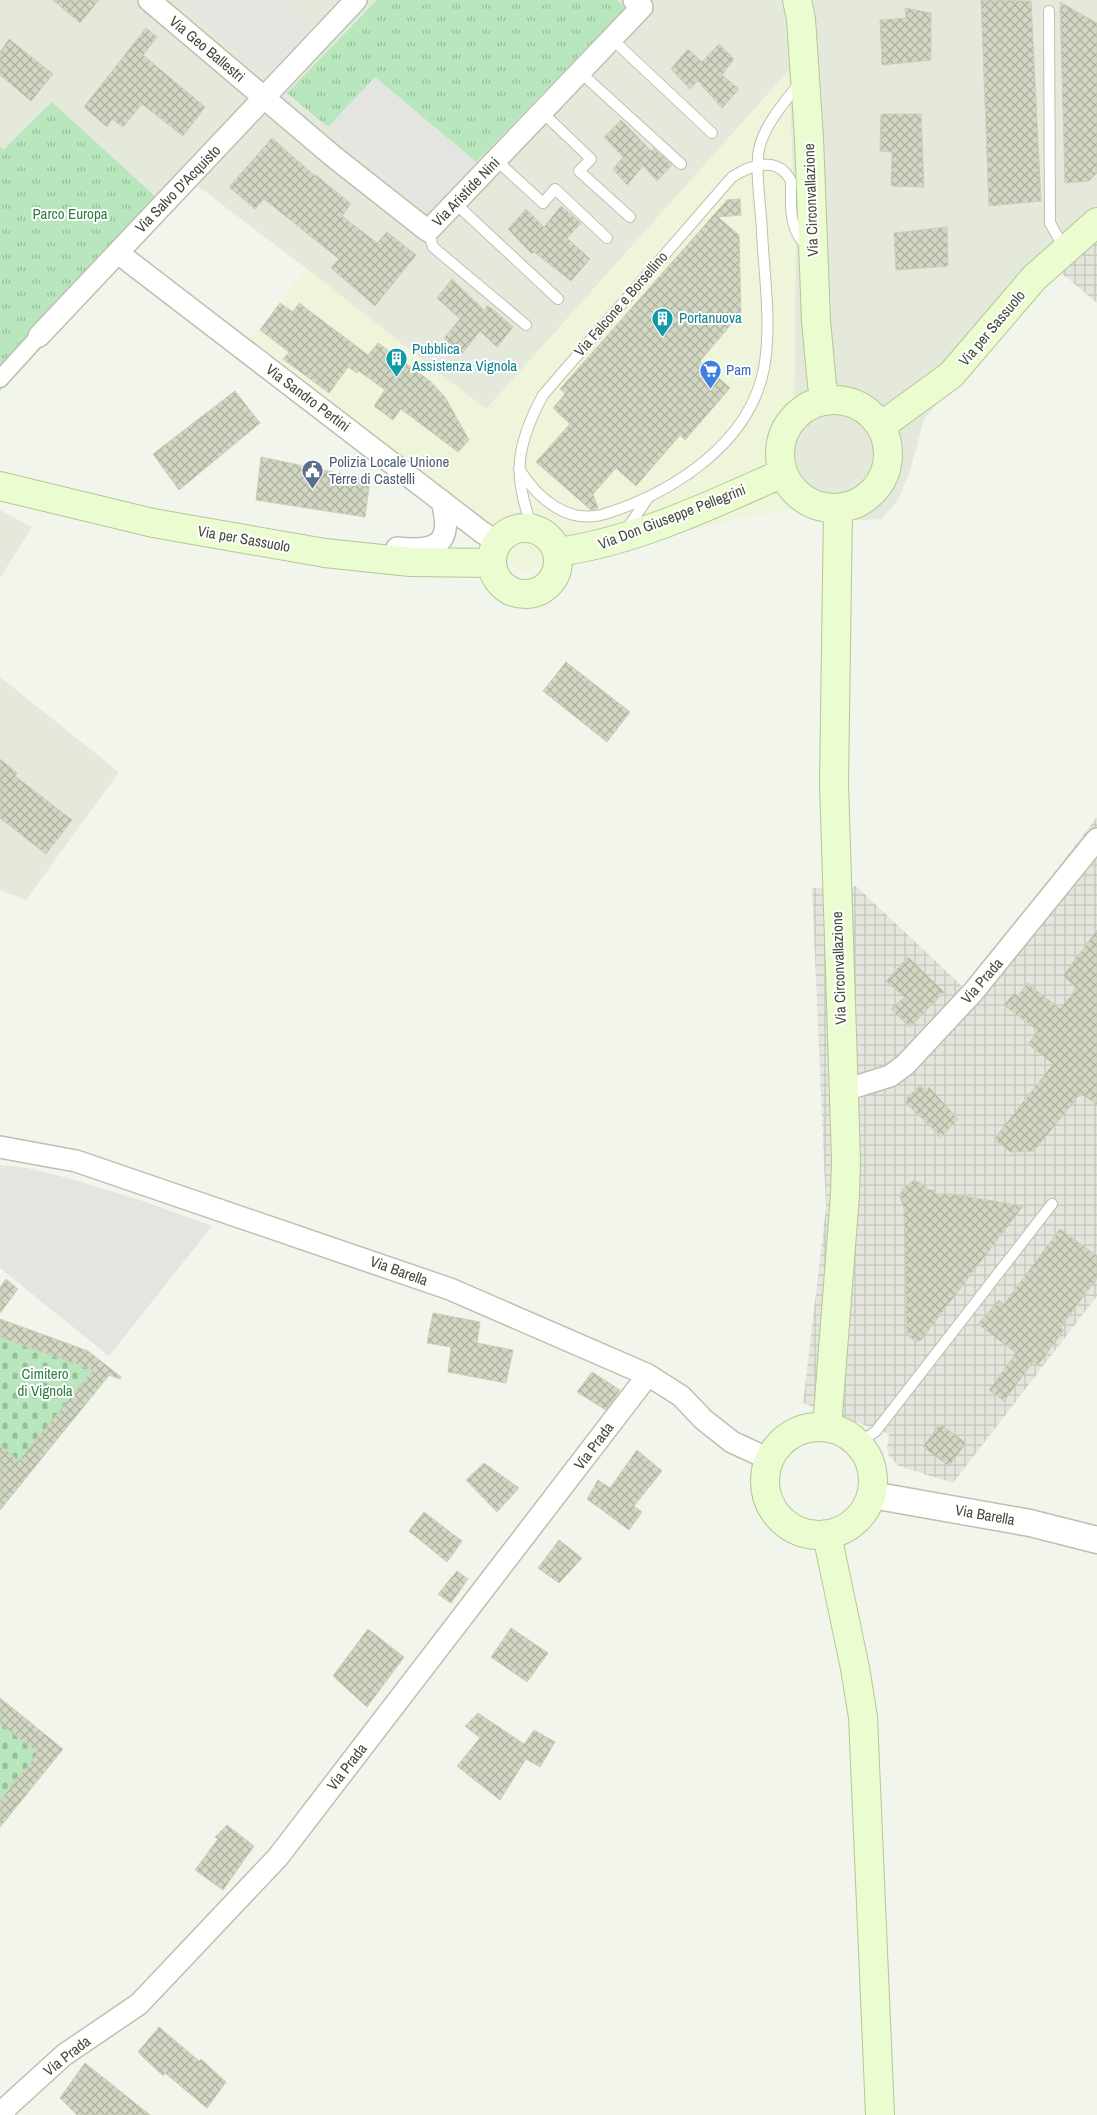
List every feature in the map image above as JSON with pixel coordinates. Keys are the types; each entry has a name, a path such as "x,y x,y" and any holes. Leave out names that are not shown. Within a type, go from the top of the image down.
{"main road":[{"name":"Via Circonvallazione","path":"797,0 805,76 818,347 826,401"},
{"name":"Via per Sassuolo","path":"881,426 951,375 991,331 1023,291 1065,249 1097,222"},
{"path":"826,401 845,401 863,408 881,426 887,441 889,457 886,472 878,486 867,498 853,505 838,509 817,506 799,496 783,473 780,457 782,441 788,427 798,414 811,405 826,401"},
{"name":"Via Don Giuseppe Pellegrini","path":"558,552 592,547 622,537 719,502 783,473"},
{"name":"Via per Sassuolo","path":"0,486 163,524 348,556 410,562 495,552"},
{"name":"Via Circonvallazione","path":"826,1427 845,1195 834,784 838,509"},
{"path":"534,529 548,538 558,552 559,562 554,579 540,592 531,594 512,592 504,588 494,572 495,552 514,530 534,529"},
{"path":"812,1426 826,1427 844,1432 859,1443 867,1454 872,1468 872,1495 860,1517 839,1532 827,1535 811,1535 795,1530 781,1521 771,1508 765,1492 764,1475 769,1459 786,1437 812,1426"},
{"path":"827,1535 855,1668 863,1717 880,2115"}],"street":[{"name":"Via Geo Ballestri","path":"149,0 264,99"},
{"name":"Via Salvo D'Acquisto","path":"0,379 356,0"},
{"name":"Via Aristide Nini","path":"264,99 428,231 642,7 634,0"},
{"name":"Via Sandro Pertini","path":"118,253 483,533 495,552"},
{"path":"348,556 370,545 414,550 428,548 435,544 445,533 447,526 442,501"},
{"name":"Via Prada","path":"842,1091 890,1076 905,1065 980,984 1097,839"},
{"name":"Via Barella","path":"0,1147 76,1161 450,1289 648,1375 681,1396 704,1420 732,1442 769,1459"},
{"name":"Via Prada","path":"2,2115 8,2106 64,2056 139,2004 278,1857 648,1375"},
{"name":"Via Barella","path":"872,1495 1030,1523 1097,1540"}],"lane":[{"path":"1049,12 1050,223 1065,249"},
{"path":"612,39 712,133"},
{"path":"580,72 680,164"},
{"path":"519,469 532,488 573,516 594,517 648,498 678,480 720,447 748,413 758,392 765,366 767,323 758,152 764,133 805,76"},
{"path":"542,112 591,159 579,171 630,217"},
{"path":"496,160 542,202 555,189 607,238"},
{"path":"758,164 772,165 787,174 791,181 793,226 799,240 813,251"},
{"name":"Via Falcone e Borsellino","path":"534,529 524,507 518,481 519,469 525,434 533,413 553,380 732,177 747,167 758,164"},
{"path":"455,204 558,298"},
{"path":"428,231 433,247 526,325"},
{"path":"622,537 648,498"},
{"path":"859,1443 876,1431 1052,1204"}],"shaded area":[{"path":"0,0 1097,0 1097,231 1054,267 924,419 910,471 898,500 882,519 835,521 793,508 742,517 522,571 236,359 307,269 195,184 170,210 0,146"},
{"path":"177,0 284,0 311,24 266,74"},
{"path":"789,70 796,256 793,508 742,517 522,571 236,359 307,269 486,409"},
{"path":"375,77 476,162 429,215 328,127"},
{"path":"1097,231 1097,303 1054,267"},
{"path":"0,510 32,527 0,578"},
{"path":"0,677 119,772 26,900 0,890"},
{"path":"1097,817 1097,1296 953,1483 899,1466 889,1456 887,1447 889,1434 803,1403 826,1208 812,888 856,886 965,989"},
{"path":"0,1165 27,1168 71,1179 143,1201 212,1226 109,1356 0,1268"}],"green space":[{"path":"377,0 617,0 625,8 476,162 375,77 328,127 287,93"},
{"name":"Parco Europa","path":"52,102 170,210 0,391 0,146 4,149"},
{"name":"Cimitero di Vignola","path":"0,1319 88,1351 113,1371 0,1510"},
{"path":"0,1698 63,1749 0,1827"}],"building":[{"path":"53,0 99,0 80,23"},
{"path":"981,0 1031,1 1041,201 989,206"},
{"path":"1060,2 1097,23 1097,173 1089,181 1065,183"},
{"path":"905,8 931,13 931,60 882,65 880,20 906,18"},
{"path":"146,28 157,37 143,55 205,107 183,136 142,104 123,127 112,119 107,127 84,107"},
{"path":"9,39 53,74 31,101 0,75 0,52"},
{"path":"719,44 734,59 722,75 739,89 722,108 698,81 690,89 671,69 688,49 702,62"},
{"path":"881,114 921,114 924,187 891,186 892,152 880,151"},
{"path":"621,120 651,151 654,148 672,165 657,181 643,166 627,185 613,169 623,157 604,137"},
{"path":"272,138 315,176 351,204 342,216 377,243 387,232 416,255 375,306 331,268 339,259 264,199 255,209 229,187"},
{"name":"Portanuova","path":"740,199 741,215 718,217 739,235 741,313 700,361 730,388 685,440 680,435 636,486 616,468 593,494 598,508 591,510 536,462 570,424 553,408 565,394 560,389 727,200"},
{"path":"561,206 581,223 567,238 590,259 571,281 534,252 532,254 508,229 526,209 544,227"},
{"path":"947,227 948,266 896,270 894,233"},
{"path":"452,279 484,310 488,305 513,327 497,347 480,331 461,355 444,338 460,319 437,298"},
{"name":"Pubblica Assistenza Vignola","path":"280,303 293,312 299,303 368,355 378,343 430,381 445,397 469,440 458,452 401,409 393,420 374,406 385,390 359,371 357,373 348,367 329,393 283,359 289,352 260,330"},
{"path":"235,391 260,423 179,490 153,454"},
{"name":"Polizia Locale Unione Terre di Castelli","path":"261,457 370,480 365,517 256,500"},
{"path":"566,662 630,712 607,742 543,691"},
{"path":"0,759 17,773 15,776 72,820 46,854 0,818"},
{"path":"1097,930 1097,1105 1081,1093 1034,1151 1010,1152 994,1139 1053,1064 1028,1044 1038,1031 1004,1005 1014,993 1018,996 1027,983 1060,1009 1077,988 1063,976"},
{"path":"908,957 944,992 910,1027 891,1009 904,997 886,981"},
{"path":"920,1085 926,1091 929,1087 958,1119 941,1137 904,1101"},
{"path":"913,1181 919,1182 929,1190 935,1190 935,1194 952,1194 1023,1206 921,1340 916,1342 907,1335 904,1209 900,1196 902,1189"},
{"path":"1060,1229 1097,1256 1097,1278 1060,1328 1064,1330 1038,1365 1034,1361 1004,1401 989,1390 1016,1353 978,1324 999,1300 1004,1304"},
{"path":"6,1279 18,1289 0,1313 0,1287"},
{"path":"433,1313 480,1322 477,1343 513,1350 506,1383 448,1372 451,1347 427,1343"},
{"path":"0,1319 88,1351 121,1377 120,1379 109,1375 0,1510 0,1445 19,1461 93,1370 0,1337"},
{"path":"592,1372 620,1390 606,1410 577,1392"},
{"path":"940,1424 966,1443 949,1466 923,1447"},
{"path":"637,1450 662,1471 634,1506 642,1512 629,1530 587,1499 598,1480 610,1488"},
{"path":"484,1463 519,1488 497,1512 466,1480"},
{"path":"424,1512 462,1541 447,1562 409,1531"},
{"path":"559,1540 582,1558 559,1583 538,1568"},
{"path":"457,1571 468,1579 451,1603 438,1594"},
{"path":"511,1628 548,1653 527,1682 491,1657"},
{"path":"368,1629 404,1657 367,1707 333,1676"},
{"path":"0,1698 63,1749 0,1827 0,1801 38,1753 0,1723"},
{"path":"478,1713 524,1744 534,1730 555,1742 540,1767 526,1759 500,1800 457,1766 480,1738 465,1726"},
{"path":"227,1825 254,1846 223,1890 195,1870 218,1839 215,1837"},
{"path":"159,2027 199,2061 201,2059 226,2082 207,2108 165,2073 163,2076 138,2052"},
{"path":"85,2063 150,2115 77,2115 60,2098"}],"place":[{"name":"Portanuova","path":"663,337"},
{"name":"Pubblica Assistenza Vignola","path":"396,377"},
{"name":"Pam","path":"710,389"},
{"name":"Polizia Locale Unione Terre di Castelli","path":"313,490"}]}
